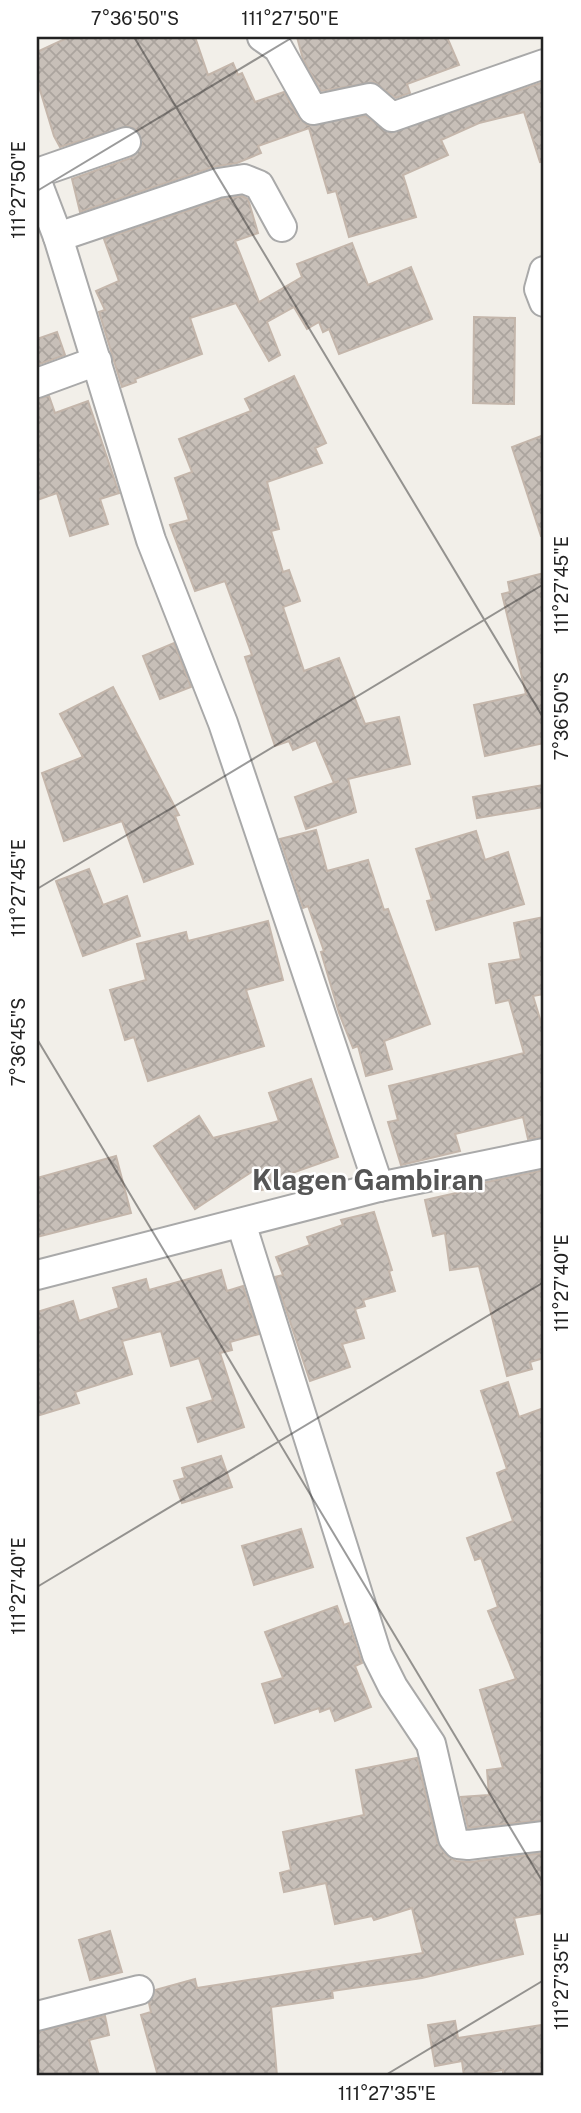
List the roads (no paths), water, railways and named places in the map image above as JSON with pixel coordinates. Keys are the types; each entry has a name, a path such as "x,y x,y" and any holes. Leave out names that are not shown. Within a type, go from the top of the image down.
{"street":[{"path":"262,37 278,48 313,110 370,98 392,117 544,64"},
{"path":"37,173 126,142"},
{"path":"58,237 218,183 244,179 259,185 282,227"},
{"path":"37,182 58,237 151,540 223,723 379,1187"},
{"path":"544,271 539,289 544,302"},
{"path":"37,383 97,362"},
{"path":"37,1275 379,1187 544,1153"},
{"path":"241,1223 377,1655 393,1687 430,1744 453,1838 458,1844 468,1845 544,1836"},
{"path":"37,2015 139,1990"}],"district":[{"name":"Klagen Gambiran","path":"368,1179"}]}
